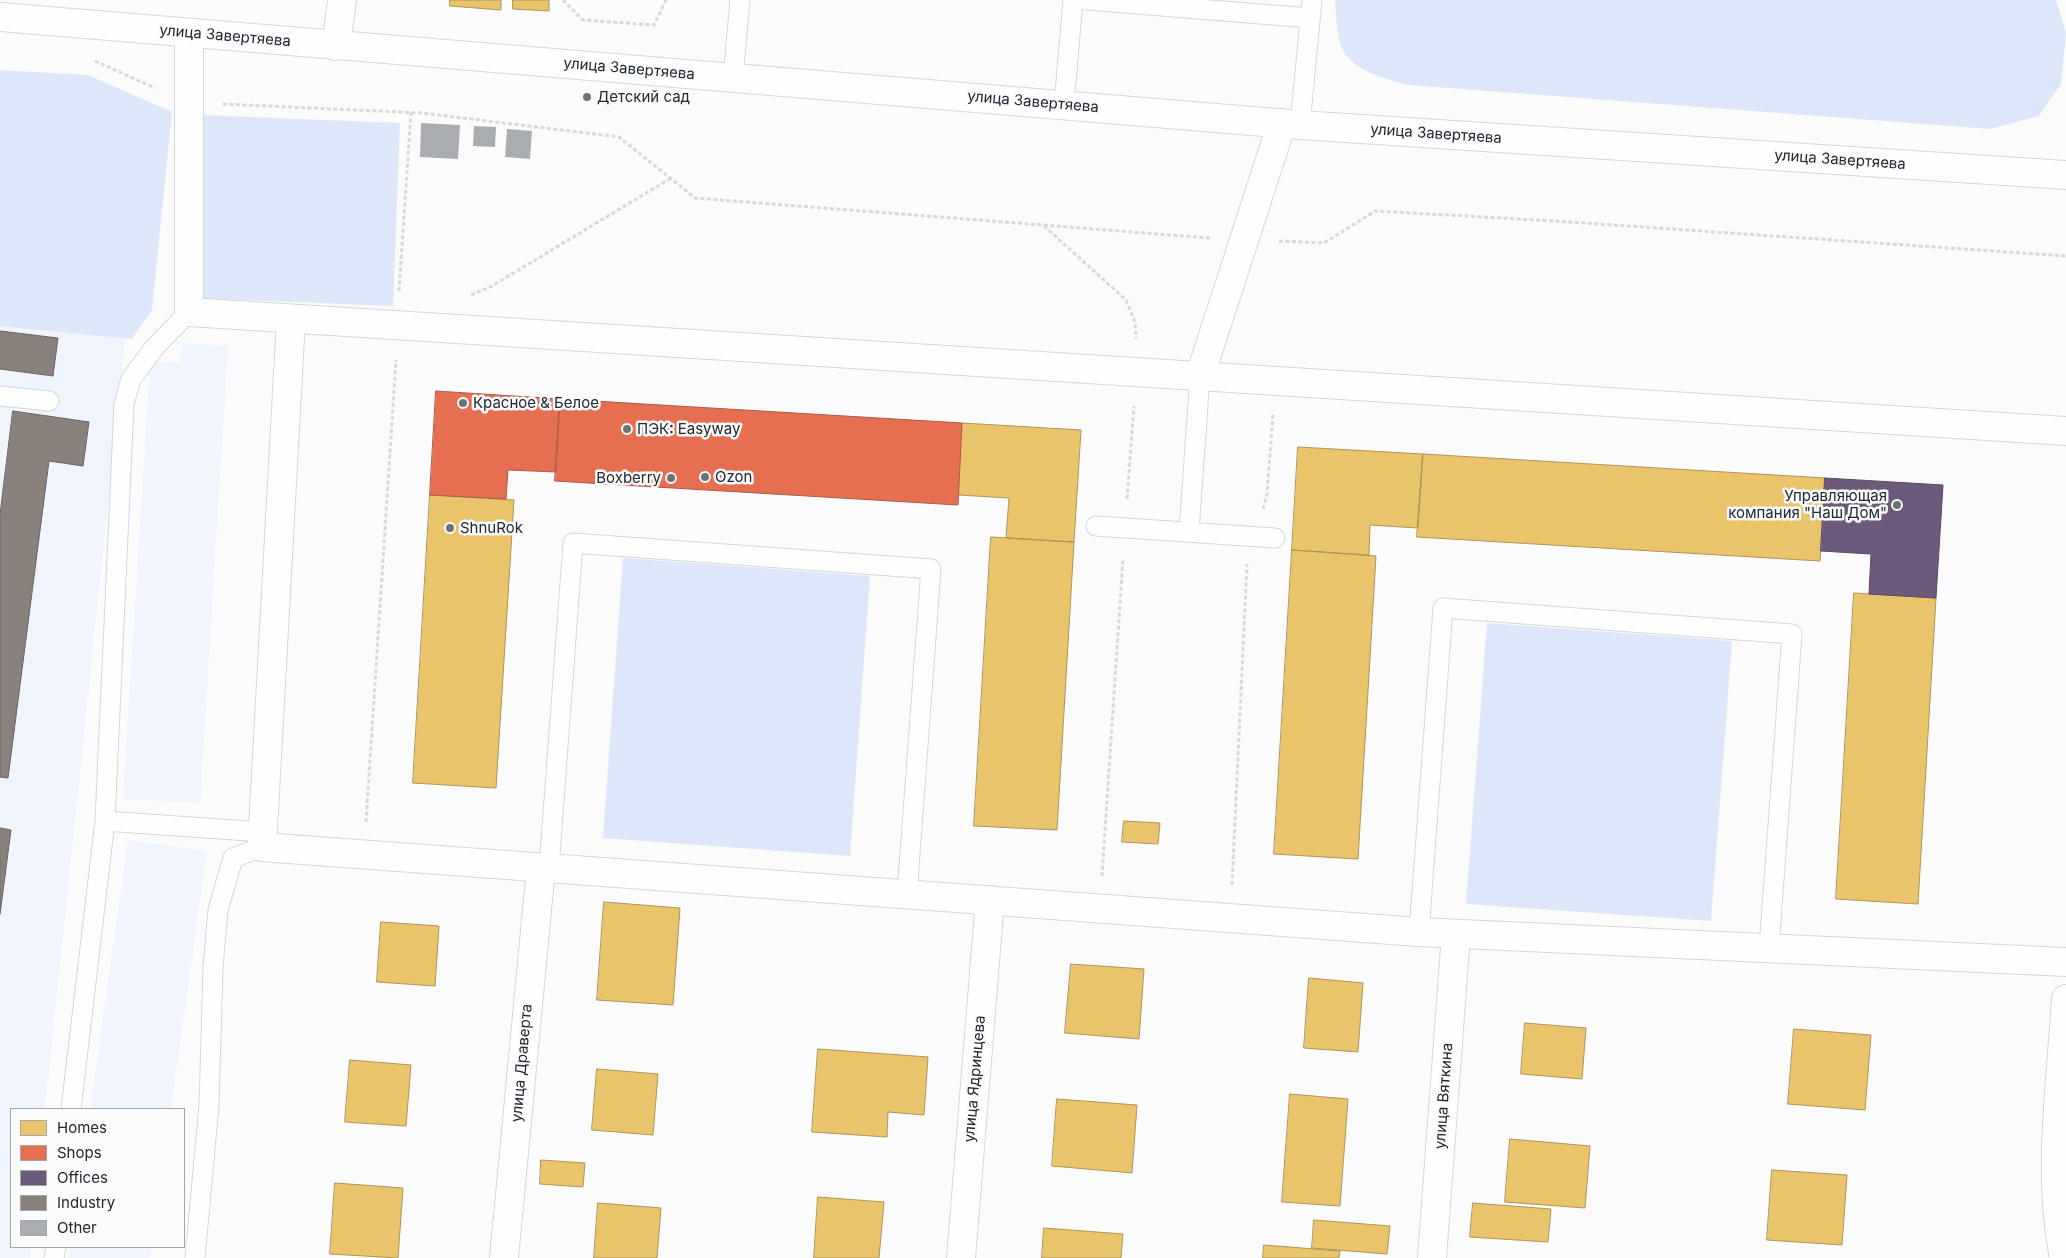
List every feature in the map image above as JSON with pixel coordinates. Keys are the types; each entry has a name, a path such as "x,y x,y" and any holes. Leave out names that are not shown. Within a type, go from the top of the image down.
{"street":[{"path":"336,46 342,0"},
{"name":"улица Завертяева","path":"0,17 1291,124 2066,175"},
{"path":"189,34 189,312 2066,431"},
{"path":"1200,376 1245,240 1291,124"},
{"path":"291,319 263,839 364,854 1419,932 2066,962"},
{"name":"улица Драверта","path":"504,1258 545,868"},
{"name":"улица Ядринцева","path":"961,1258 990,900"},
{"name":"улица Вяткина","path":"1432,1258 1456,934"},
{"path":"2064,1258 2058,1229 2055,1187 2066,999"}],"lane":[{"path":"733,78 740,0"},
{"path":"1064,105 1073,0"},
{"path":"1087,0 1311,9 1291,124"},
{"path":"71,1108 104,822 124,404 131,379 154,348 189,312"},
{"path":"1189,532 1200,376"},
{"path":"0,396 49,401"},
{"path":"1096,526 1274,538"},
{"path":"545,868 573,543 623,546 931,569 907,894"},
{"path":"1419,932 1443,608 1792,634 1769,948"},
{"path":"104,822 263,839"},
{"path":"195,1257 209,1106 213,967 218,910 233,858 263,839"}],"path":[{"path":"563,0 583,20 654,25 666,0"},
{"path":"91,59 189,103 411,112 620,137 695,198 1245,240 1324,243 1375,211 1555,221 2066,256"},
{"path":"364,854 411,112"},
{"path":"467,297 492,286 671,178"},
{"path":"1230,918 1249,536 1261,517 1267,494 1276,381"}],"shaded area":[{"path":"1335,0 2056,0 2066,33 2061,84 2039,116 1990,129 1409,85 1377,76 1366,71 1349,58 1343,50 1339,39"},
{"path":"0,70 88,75 172,112 152,310 132,339 0,326"},
{"path":"200,115 400,123 393,306 193,298"},
{"path":"0,206 137,224 45,1108 10,1108 10,1248 31,1248 30,1258 0,1258"},
{"path":"182,343 228,346 200,803 123,799 150,361 180,363"},
{"path":"623,558 870,576 850,856 603,838"},
{"path":"1487,623 1732,641 1711,921 1466,904"},
{"path":"128,840 207,851 171,1108 90,1108"},
{"path":"71,1248 152,1248 150,1258 69,1258"}],"building: Homes":[{"path":"450,0 501,0 501,10 450,6"},
{"path":"513,0 549,0 549,11 513,9"},
{"path":"962,423 1081,430 1074,542 1006,538 1009,498 958,495"},
{"path":"1298,447 1423,454 1418,528 1370,525 1369,555 1292,550"},
{"path":"1423,454 1825,478 1820,561 1417,537"},
{"path":"430,495 514,500 496,788 413,783"},
{"path":"991,537 1074,542 1057,830 974,826"},
{"path":"1292,550 1376,556 1358,859 1274,854"},
{"path":"1854,593 1936,598 1918,904 1836,899"},
{"path":"1124,821 1160,823 1158,844 1122,842"},
{"path":"604,902 680,908 673,1005 597,1000"},
{"path":"381,922 439,926 435,986 377,982"},
{"path":"1071,964 1144,969 1139,1039 1065,1033"},
{"path":"1309,978 1363,983 1358,1052 1304,1048"},
{"path":"1525,1023 1586,1028 1582,1079 1521,1074"},
{"path":"1794,1029 1871,1035 1865,1110 1788,1104"},
{"path":"818,1049 928,1057 924,1115 888,1112 887,1137 812,1132"},
{"path":"350,1060 411,1065 406,1126 345,1122"},
{"path":"597,1069 658,1074 653,1135 592,1130"},
{"path":"1290,1094 1348,1099 1340,1206 1282,1202"},
{"path":"1057,1099 1137,1105 1132,1173 1052,1166"},
{"path":"1510,1139 1590,1146 1585,1208 1505,1202"},
{"path":"541,1160 585,1163 583,1187 540,1184"},
{"path":"1772,1170 1847,1175 1842,1245 1767,1240"},
{"path":"335,1183 403,1188 398,1258 330,1254"},
{"path":"818,1197 884,1202 879,1258 814,1258"},
{"path":"598,1203 661,1208 657,1258 594,1258"},
{"path":"1473,1203 1551,1209 1548,1242 1470,1237"},
{"path":"1314,1220 1390,1226 1387,1254 1312,1248"},
{"path":"1044,1228 1123,1234 1121,1258 1042,1258"},
{"path":"1264,1245 1340,1251 1339,1258 1263,1258"}],"building: Shops":[{"path":"436,391 560,399 556,472 508,470 506,499 430,495"},
{"path":"560,399 962,423 958,505 555,481"}],"building: Offices":[{"path":"1825,478 1943,485 1936,598 1869,594 1871,554 1821,551"}],"building: Industry":[{"path":"0,331 58,338 53,376 0,369"},
{"path":"13,411 89,422 83,466 49,461 8,778 0,777 0,515"},
{"path":"0,828 11,830 0,914"}],"building: Other":[{"path":"421,123 460,125 458,159 420,157"},
{"path":"474,126 496,127 495,147 473,146"},
{"path":"507,129 532,131 530,159 505,157"}],"place":[{"name":"Детский сад","path":"587,97"},
{"name":"Красное & Белое","path":"463,403"},
{"name":"ПЭК: Easyway","path":"627,429"},
{"name":"Ozon","path":"705,477"},
{"name":"Boxberry","path":"671,478"},
{"name":"Управляющая компания \"Наш Дом\"","path":"1897,505"},
{"name":"ShnuRok","path":"450,528"}]}
